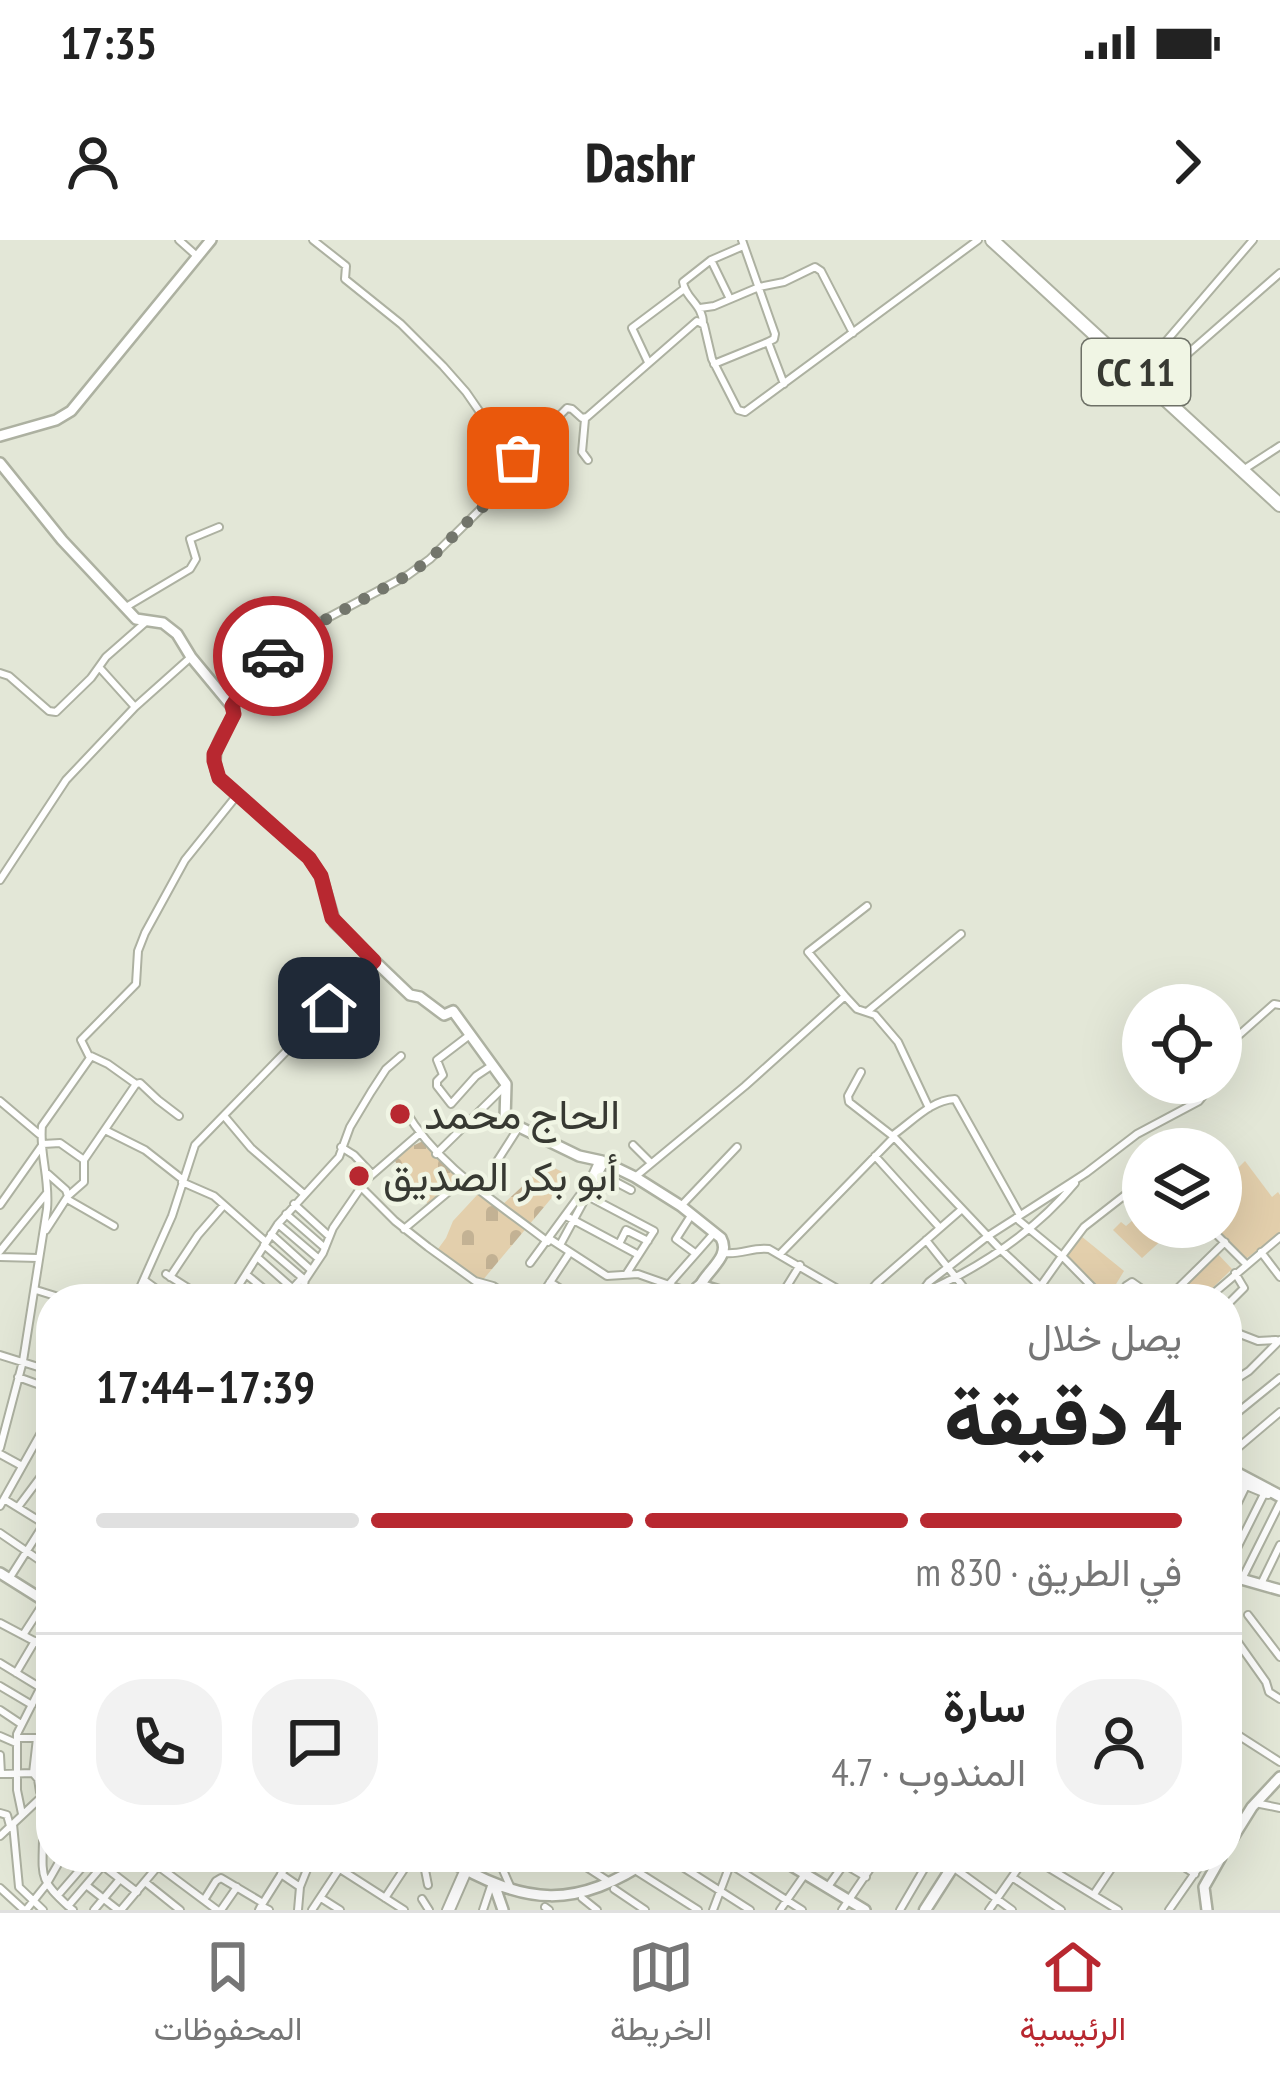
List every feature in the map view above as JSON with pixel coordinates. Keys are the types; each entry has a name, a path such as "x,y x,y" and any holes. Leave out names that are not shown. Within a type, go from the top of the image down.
{"main road":[{"name":"CC 11","path":"992,240 1280,505"},
{"path":"1242,1478 1277,1493"},
{"path":"928,1910 953,1872"}],"street":[{"path":"179,240 198,257"},
{"path":"0,436 71,411 211,240"},
{"path":"313,240 346,266 345,279 413,335 455,379 515,463"},
{"path":"714,364 774,339 742,243 682,283 700,308 714,364 741,412 978,240"},
{"path":"1138,374 1253,240"},
{"path":"711,260 730,299"},
{"path":"700,308 818,268 853,333"},
{"path":"1154,389 1280,273"},
{"path":"648,362 632,328 685,289"},
{"path":"588,460 582,452 586,418 694,324 703,323"},
{"path":"768,342 784,384"},
{"path":"232,706 259,668 297,636 430,559 513,477 515,463 567,408 586,418"},
{"path":"1243,470 1280,446"},
{"path":"0,463 62,541 140,621 171,628 232,706 234,714 216,748 219,778 309,858 321,876 332,918 410,995 444,1015 453,1011 506,1084 504,1118 579,1156 634,1177 716,1232 725,1244 724,1253 704,1284"},
{"path":"126,607 190,569 196,560 190,539 219,527"},
{"path":"0,673 54,712 147,622"},
{"path":"0,880 66,780 135,707 191,657"},
{"path":"98,667 135,707"},
{"path":"179,1116 142,1084 91,1057 81,1040 136,983 138,951 166,895 185,860 238,794"},
{"path":"868,906 808,952 857,1009 875,1015 898,1042 929,1108"},
{"path":"868,1011 961,934"},
{"path":"142,1284 178,1202 193,1148 374,961"},
{"path":"634,1177 745,1087 845,996"},
{"path":"1242,1032 1274,1004 1280,1005"},
{"path":"470,1034 437,1060 443,1075 436,1086 451,1104 493,1065"},
{"path":"240,1284 278,1224 339,1157 384,1070 401,1056"},
{"path":"0,1205 42,1139 48,1115 91,1057"},
{"path":"861,1072 848,1100 893,1136 1032,1284"},
{"path":"43,1234 84,1182 85,1160 136,1084"},
{"path":"436,1154 506,1084"},
{"path":"780,1254 893,1136 950,1098 958,1101 1028,1230 1089,1284"},
{"path":"0,1102 42,1139 60,1143 85,1160"},
{"path":"927,1284 988,1236 1081,1177 1137,1134 1193,1104"},
{"path":"405,1110 436,1154 465,1178 549,1241 607,1276 627,1274 670,1284 716,1232"},
{"path":"224,1116 251,1148 304,1194"},
{"path":"494,1166 519,1127"},
{"path":"105,1130 145,1150 183,1181 214,1196 267,1241 311,1270"},
{"path":"300,1284 372,1174 419,1133"},
{"path":"37,1284 49,1190 42,1139"},
{"path":"633,1145 650,1162"},
{"path":"341,1147 372,1174"},
{"path":"681,1206 737,1147"},
{"path":"875,1156 940,1228"},
{"path":"530,1263 585,1195 602,1161"},
{"path":"560,1246 602,1161"},
{"path":"598,1173 632,1190"},
{"path":"48,1174 66,1190 67,1198"},
{"path":"943,1284 1028,1230 1081,1177"},
{"path":"404,1228 465,1178"},
{"path":"362,1188 404,1228 486,1284"},
{"path":"0,1254 49,1190"},
{"path":"585,1195 654,1232 627,1274"},
{"path":"1044,1284 1084,1227 1122,1197"},
{"path":"67,1198 114,1226"},
{"path":"294,1204 329,1236"},
{"path":"183,1284 168,1275 224,1205"},
{"path":"877,1284 962,1209"},
{"path":"286,1214 325,1248"},
{"path":"692,1214 676,1239 695,1253"},
{"path":"566,1216 638,1255"},
{"path":"633,1233 640,1223"},
{"path":"278,1224 319,1259"},
{"path":"620,1244 626,1230 648,1241"},
{"path":"1225,1284 1280,1237"},
{"path":"926,1240 961,1284"},
{"path":"267,1241 304,1282"},
{"path":"724,1253 765,1248 837,1284"},
{"path":"1182,1284 1219,1248"},
{"path":"1231,1248 1246,1264"},
{"path":"553,1284 550,1282 570,1252"},
{"path":"1262,1252 1280,1277"},
{"path":"0,1254 39,1258"},
{"path":"257,1257 287,1284"},
{"path":"788,1284 800,1265"},
{"path":"1235,1273 1242,1284"},
{"path":"246,1274 260,1284"},
{"path":"144,1280 149,1284"},
{"path":"22,1466 0,1451 36,1290"},
{"path":"1242,1335 1262,1342 1280,1340"},
{"path":"1242,1375 1280,1340"},
{"path":"0,1357 36,1366"},
{"path":"18,1378 36,1384"},
{"path":"1242,1409 1280,1378"},
{"path":"1242,1454 1280,1412"},
{"path":"36,1441 2,1503 36,1519"},
{"path":"32,1448 36,1451"},
{"path":"18,1507 36,1482"},
{"path":"1242,1483 1277,1493"},
{"path":"1242,1494 1246,1486"},
{"path":"1242,1548 1277,1493"},
{"path":"1277,1493 1242,1579 1280,1589"},
{"path":"0,1533 36,1558"},
{"path":"36,1539 4,1576 36,1596"},
{"path":"1261,1584 1280,1545"},
{"path":"1248,1615 1280,1657"},
{"path":"23,1635 36,1618"},
{"path":"0,1623 34,1641 16,1673"},
{"path":"1242,1648 1269,1692 1280,1700"},
{"path":"0,1663 36,1687"},
{"path":"0,1686 32,1705"},
{"path":"22,1814 16,1741 36,1698"},
{"path":"0,1711 21,1724"},
{"path":"0,1736 16,1741 36,1739"},
{"path":"1242,1738 1280,1762"},
{"path":"16,1755 1,1755 1,1774 33,1773"},
{"path":"33,1773 36,1764"},
{"path":"33,1773 36,1777"},
{"path":"1242,1823 1280,1777"},
{"path":"0,1836 36,1801"},
{"path":"1255,1803 1280,1808"},
{"path":"0,1813 12,1825 20,1887 43,1910"},
{"path":"43,1872 46,1885 69,1908 96,1872"},
{"path":"0,1888 25,1910 52,1872"},
{"path":"54,1872 68,1883"},
{"path":"57,1896 78,1872"},
{"path":"111,1872 137,1892"},
{"path":"86,1885 119,1910 129,1906 154,1872"},
{"path":"166,1872 219,1910 237,1887"},
{"path":"298,1910 306,1872"},
{"path":"312,1910 337,1872"},
{"path":"346,1872 404,1910"},
{"path":"386,1898 402,1872"},
{"path":"426,1872 428,1885"},
{"path":"448,1910 467,1872"},
{"path":"478,1872 545,1908 584,1900 638,1872 698,1910"},
{"path":"482,1872 552,1899 584,1900 597,1910"},
{"path":"504,1872 510,1886"},
{"path":"593,1872 645,1910"},
{"path":"613,1886 631,1872"},
{"path":"691,1872 750,1910"},
{"path":"713,1910 728,1872"},
{"path":"747,1872 802,1910"},
{"path":"798,1872 852,1907"},
{"path":"780,1910 806,1872"},
{"path":"827,1888 838,1872"},
{"path":"858,1872 866,1877"},
{"path":"852,1907 869,1872"},
{"path":"901,1910 923,1872"},
{"path":"970,1872 1012,1910"},
{"path":"989,1910 1016,1872"},
{"path":"1054,1872 1118,1910"},
{"path":"1093,1895 1109,1872"},
{"path":"1169,1910 1195,1874 1192,1872"},
{"path":"1210,1909 1204,1887 1212,1872"},
{"path":"204,1900 219,1878 263,1907 281,1874 300,1887"},
{"path":"803,1875 852,1907"},
{"path":"1012,1877 1060,1910"},
{"path":"94,1910 120,1879"},
{"path":"145,1882 180,1910"},
{"path":"483,1910 493,1883"},
{"path":"493,1883 503,1910"},
{"path":"10,1897 20,1887"},
{"path":"321,1898 340,1910"},
{"path":"422,1899 429,1910"}],"green space":[{"path":"423,1141 462,1178 429,1205 395,1161 402,1151"},
{"path":"1245,1161 1272,1197 1280,1195 1280,1234 1244,1260 1232,1248 1242,1248"},
{"path":"549,1165 570,1176 482,1281 438,1249 453,1221 478,1194 502,1205"},
{"path":"1081,1236 1124,1271 1116,1284 1092,1284 1066,1258"},
{"path":"1132,1248 1153,1248 1142,1258"},
{"path":"1216,1252 1232,1269 1216,1284 1183,1284"}],"way so far":[{"path":"273,656 308,629 430,559 513,477 518,458"}],"place":[{"name":"الحاج محمد","path":"400,1114"},
{"name":"أبو بكر الصديق","path":"359,1176"}],"route":[{"path":"273,656 251,677 232,706 234,714 216,748 215,769 222,782 309,858 321,876 332,918 374,961 329,1008"}]}
